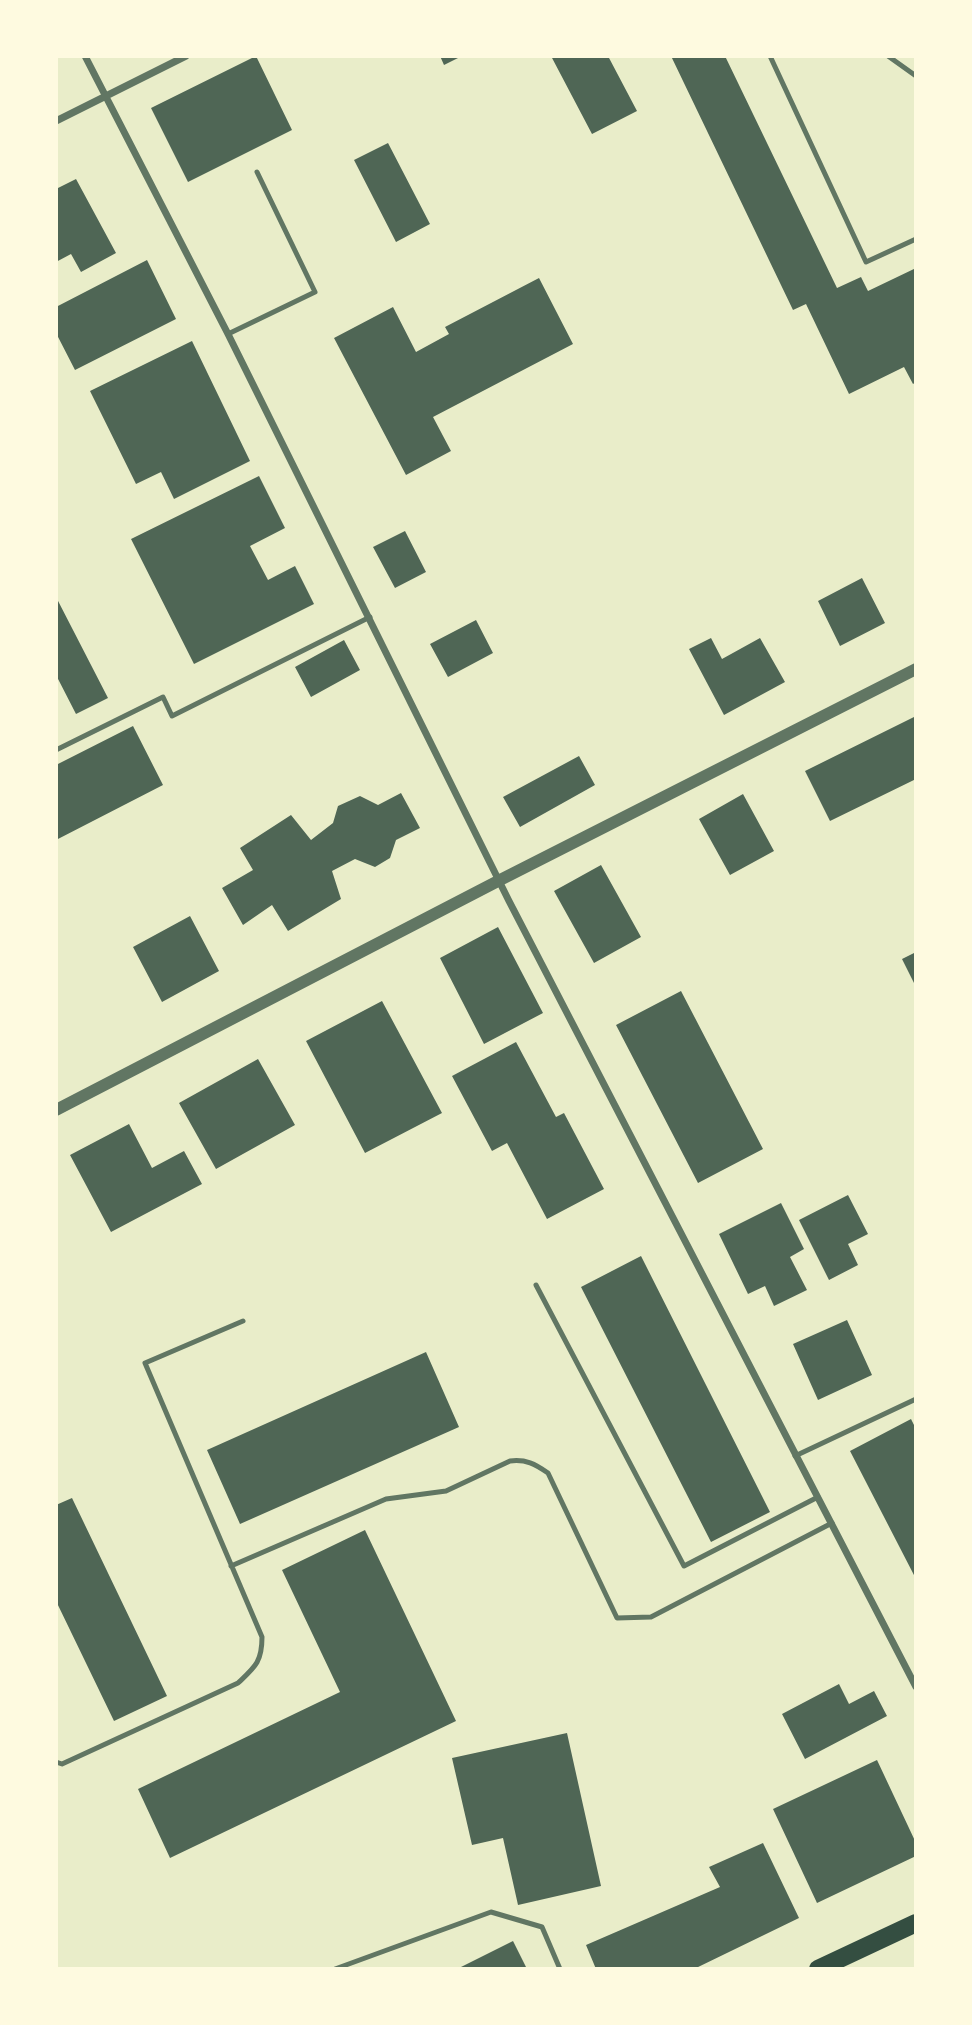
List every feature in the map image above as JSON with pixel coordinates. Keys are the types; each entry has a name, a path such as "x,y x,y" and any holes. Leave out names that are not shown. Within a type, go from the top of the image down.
{"main road":[{"path":"818,1969 916,1923"}],"street":[{"path":"85,56 228,334 500,880 916,1687"},
{"path":"56,121 186,56"},
{"path":"56,1110 916,669"}],"lane":[{"path":"770,56 866,262 916,239"},
{"path":"888,56 916,76"},
{"path":"228,334 315,292 257,172"},
{"path":"56,750 163,697 172,716 370,617"},
{"path":"536,1285 684,1566 818,1497"},
{"path":"56,1762 62,1764 238,1683 262,1655 262,1637 145,1363 243,1321"},
{"path":"795,1456 916,1399"},
{"path":"231,1566 386,1499 446,1491 510,1461 521,1460 548,1473 617,1618 651,1618 832,1523"},
{"path":"334,1969 491,1912 542,1927 560,1969"}],"building":[{"path":"256,56 292,130 188,182 151,108"},
{"path":"440,56 462,56 444,65"},
{"path":"551,56 608,56 637,111 592,134"},
{"path":"671,56 725,56 837,288 861,277 868,291 916,268 916,382 913,384 904,367 849,394 806,304 793,310"},
{"path":"388,143 430,224 396,242 354,160"},
{"path":"76,179 116,253 81,272 71,254 56,262 56,189"},
{"path":"147,260 176,319 75,370 56,333 56,307"},
{"path":"539,278 573,344 433,417 451,451 406,475 334,338 393,307 416,352 449,334 445,327"},
{"path":"192,341 250,461 174,499 161,472 136,484 90,391"},
{"path":"259,476 285,528 250,546 268,580 295,566 314,604 194,664 131,539"},
{"path":"405,531 426,572 395,588 373,547"},
{"path":"862,578 885,623 840,646 818,601"},
{"path":"56,597 108,698 76,714 56,675"},
{"path":"476,620 493,653 448,677 430,644"},
{"path":"711,638 722,659 760,638 785,682 724,715 689,649"},
{"path":"344,640 360,670 311,697 295,667"},
{"path":"916,716 916,779 830,821 805,771"},
{"path":"133,726 163,785 56,840 56,765"},
{"path":"579,756 595,785 520,827 503,797"},
{"path":"401,793 420,828 396,840 390,858 375,867 355,859 332,871 341,899 288,931 272,905 243,925 222,888 253,870 240,848 291,815 311,840 333,823 338,806 360,796 378,805"},
{"path":"743,794 774,851 730,875 699,819"},
{"path":"601,865 641,937 594,963 554,891"},
{"path":"190,916 219,971 162,1002 133,947"},
{"path":"498,927 543,1013 484,1044 440,958"},
{"path":"916,952 916,987 902,959"},
{"path":"681,991 763,1149 698,1183 616,1025"},
{"path":"382,1001 442,1113 365,1153 306,1041"},
{"path":"516,1042 556,1117 564,1113 604,1189 547,1219 507,1143 492,1151 452,1076"},
{"path":"258,1059 295,1125 216,1169 179,1103"},
{"path":"129,1124 152,1168 184,1151 202,1184 111,1232 70,1155"},
{"path":"848,1195 868,1234 848,1244 858,1265 829,1280 799,1220"},
{"path":"781,1203 804,1249 790,1257 807,1290 774,1306 765,1286 748,1294 719,1234"},
{"path":"641,1256 770,1512 711,1542 581,1287"},
{"path":"847,1320 872,1375 818,1400 793,1344"},
{"path":"426,1352 459,1427 240,1524 207,1450"},
{"path":"911,1419 916,1429 916,1579 850,1451"},
{"path":"72,1498 167,1696 114,1721 56,1601 56,1505"},
{"path":"365,1530 456,1721 170,1858 138,1789 340,1692 282,1570"},
{"path":"839,1684 849,1704 874,1691 887,1716 805,1759 782,1714"},
{"path":"567,1733 601,1886 518,1905 503,1838 472,1845 452,1758"},
{"path":"877,1760 916,1843 916,1856 817,1903 773,1809"},
{"path":"763,1843 799,1918 694,1969 596,1969 586,1945 720,1887 709,1867"},
{"path":"513,1941 527,1969 457,1969"}]}
